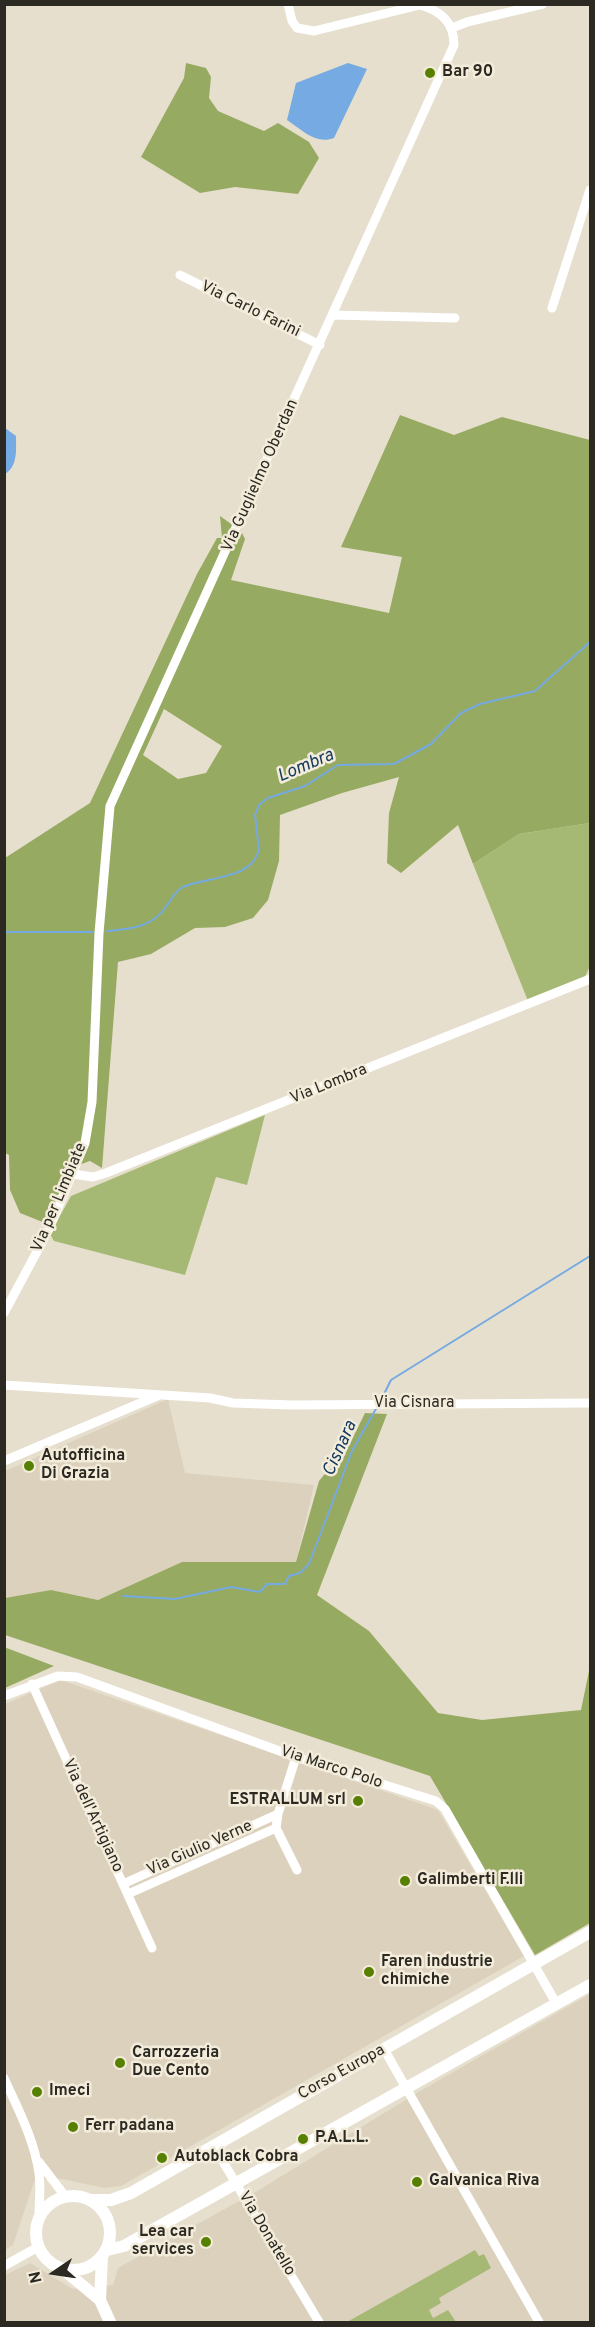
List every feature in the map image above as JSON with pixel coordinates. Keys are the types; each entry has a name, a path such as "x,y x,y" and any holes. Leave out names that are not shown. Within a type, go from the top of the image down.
{"street":[{"path":"288,4 292,21 297,28 307,31 420,5 442,15 452,28 543,4"},
{"name":"Via Guglielmo Oberdan","path":"99,933 110,806 454,45 452,28"},
{"path":"552,308 591,190"},
{"name":"Via Carlo Farini","path":"180,275 320,345"},
{"path":"333,315 455,318"},
{"name":"Via per Limbiate","path":"4,1313 46,1235 85,1143 92,1102 99,933"},
{"name":"Via Lombra","path":"73,1174 93,1177 106,1173 588,979"},
{"name":"Via Cisnara","path":"4,1385 210,1398 233,1403 366,1405 591,1403"},
{"path":"4,1461 157,1395"},
{"name":"Via Marco Polo","path":"4,1696 58,1676 77,1677 296,1757 436,1801 445,1809 556,2003"},
{"name":"Via dell'Artigiano","path":"32,1684 152,1948"},
{"name":"Via Giulio Verne","path":"296,1757 278,1814 276,1828 297,1870"},
{"name":"Via Giulio Verne","path":"123,1884 278,1814"},
{"name":"Via Giulio Verne","path":"128,1894 276,1828"},
{"name":"Corso Europa","path":"90,2200 111,2200 131,2193 591,1932"},
{"path":"65,2270 85,2269 104,2253 124,2246 591,1985"},
{"path":"384,2049 539,2322"},
{"path":"4,2078 26,2127 35,2154 39,2175 39,2216 36,2226 38,2247 45,2259 65,2270 100,2300 110,2322"},
{"name":"Via Donatello","path":"213,2145 319,2322"},
{"path":"35,2154 64,2196"},
{"path":"39,2216 45,2207 64,2196 77,2196 99,2206 110,2227 104,2253 100,2300"},
{"path":"4,2266 38,2247"}],"shaded area":[{"path":"168,1399 185,1473 314,1485 296,1562 182,1562 98,1600 51,1590 5,1598 5,1471"},
{"path":"61,1680 438,1810 524,1956 121,2186 104,2188 62,2179 35,2179 13,2245 5,2250 5,1704"},
{"path":"590,1994 590,2322 5,2322 5,2275 30,2263 73,2289 113,2285 118,2268 259,2190 420,2091"}],"green space":[{"path":"186,63 206,68 211,77 209,98 218,111 264,131 278,123 309,142 319,158 298,194 235,187 200,193 141,157 184,78"},
{"path":"400,415 454,435 502,417 590,440 590,823 519,834 473,864 458,825 401,873 387,863 389,813 399,777 342,793 280,815 279,861 268,900 253,918 225,927 195,928 151,954 118,962 102,1168 90,1161 73,1167 45,1223 20,1213 10,1190 9,1155 5,1153 5,858 90,803 197,574 217,538 222,538 220,516 241,531 245,539 231,580 389,613 402,557 341,547","holes":["164,709 222,746 206,773 178,779 143,755"]},
{"path":"590,823 590,966 584,979 528,1001 473,864 519,834"},
{"path":"265,1115 247,1185 216,1177 185,1275 54,1241 50,1234 71,1196"},
{"path":"365,1413 387,1414 317,1595 369,1631 438,1713 482,1720 581,1710 590,1666 590,1923 535,1955 430,1776 5,1635 5,1598 51,1590 98,1600 182,1562 296,1562 319,1481 328,1470 339,1466"},
{"path":"4,1647 54,1666 5,1688"},
{"path":"475,2250 479,2256 484,2254 491,2268 439,2298 441,2303 429,2310 433,2318 448,2310 456,2322 347,2322"}],"water":[{"path":"348,63 367,69 334,138 321,140 315,138 287,120 296,83"},
{"path":"5,428 16,436 16,447 12,467 5,474"}],"waterway":[{"name":"Lombra","path":"107,931 146,924 159,915 183,887 227,876 247,867 259,850 255,815 259,805 268,798 305,786 338,765 394,764 431,744 461,713 480,704 535,691 590,642"},
{"name":"Lombra","path":"4,932 93,932"},
{"name":"Cisnara","path":"380,1402 391,1380 590,1256"},
{"name":"Cisnara","path":"123,1596 175,1599 231,1587 260,1592 267,1584 285,1584 289,1576 300,1573 309,1564 352,1451 377,1407"}],"place":[{"name":"Bar 90","path":"430,73"},
{"name":"Autofficina Di Grazia","path":"29,1466"},
{"name":"ESTRALLUM srl","path":"358,1801"},
{"name":"Galimberti F.lli","path":"405,1881"},
{"name":"Faren industrie chimiche","path":"369,1972"},
{"name":"Carrozzeria Due Cento","path":"120,2063"},
{"name":"Imeci","path":"37,2092"},
{"name":"Ferr padana","path":"73,2127"},
{"name":"P.A.L.L.","path":"303,2139"},
{"name":"Autoblack Cobra","path":"162,2158"},
{"name":"Galvanica Riva","path":"417,2182"},
{"name":"Lea car services","path":"206,2242"}]}
